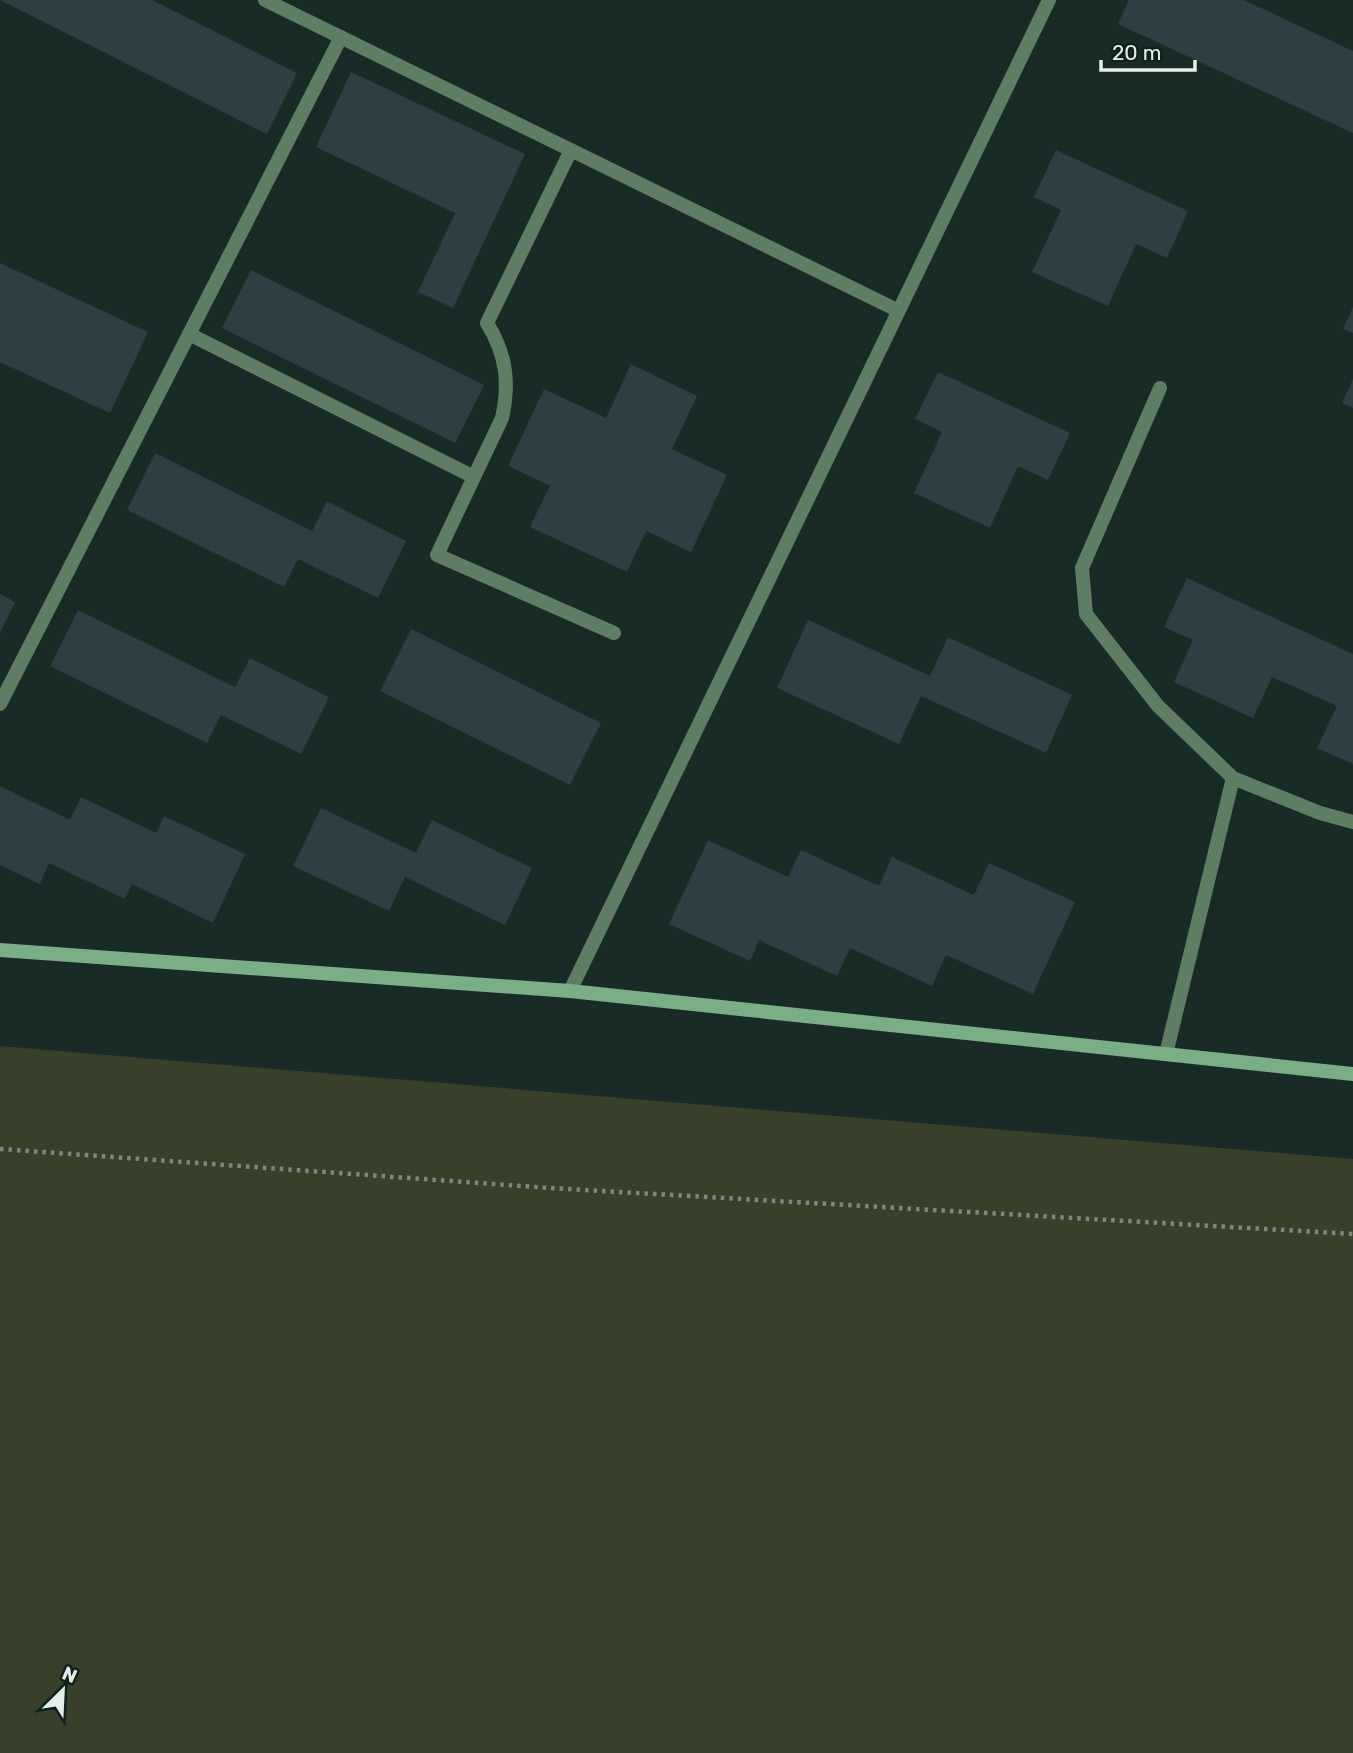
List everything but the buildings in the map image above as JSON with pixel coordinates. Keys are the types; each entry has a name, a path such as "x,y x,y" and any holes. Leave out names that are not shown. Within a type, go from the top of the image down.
{"main road":[{"path":"0,950 570,992 1353,1074"}],"street":[{"path":"265,0 897,310"},
{"path":"570,992 1049,0"},
{"path":"0,704 341,37"},
{"path":"571,150 487,323 497,339 507,376 502,418 437,555 614,634"},
{"path":"189,334 474,477"},
{"path":"1160,388 1082,568 1086,614 1158,706 1233,778 1320,813 1353,822"},
{"path":"1166,1054 1233,778"}],"path":[{"path":"0,1149 550,1188 1353,1234"}],"green space":[{"path":"0,1046 1353,1159 1353,1753 0,1753"}]}
